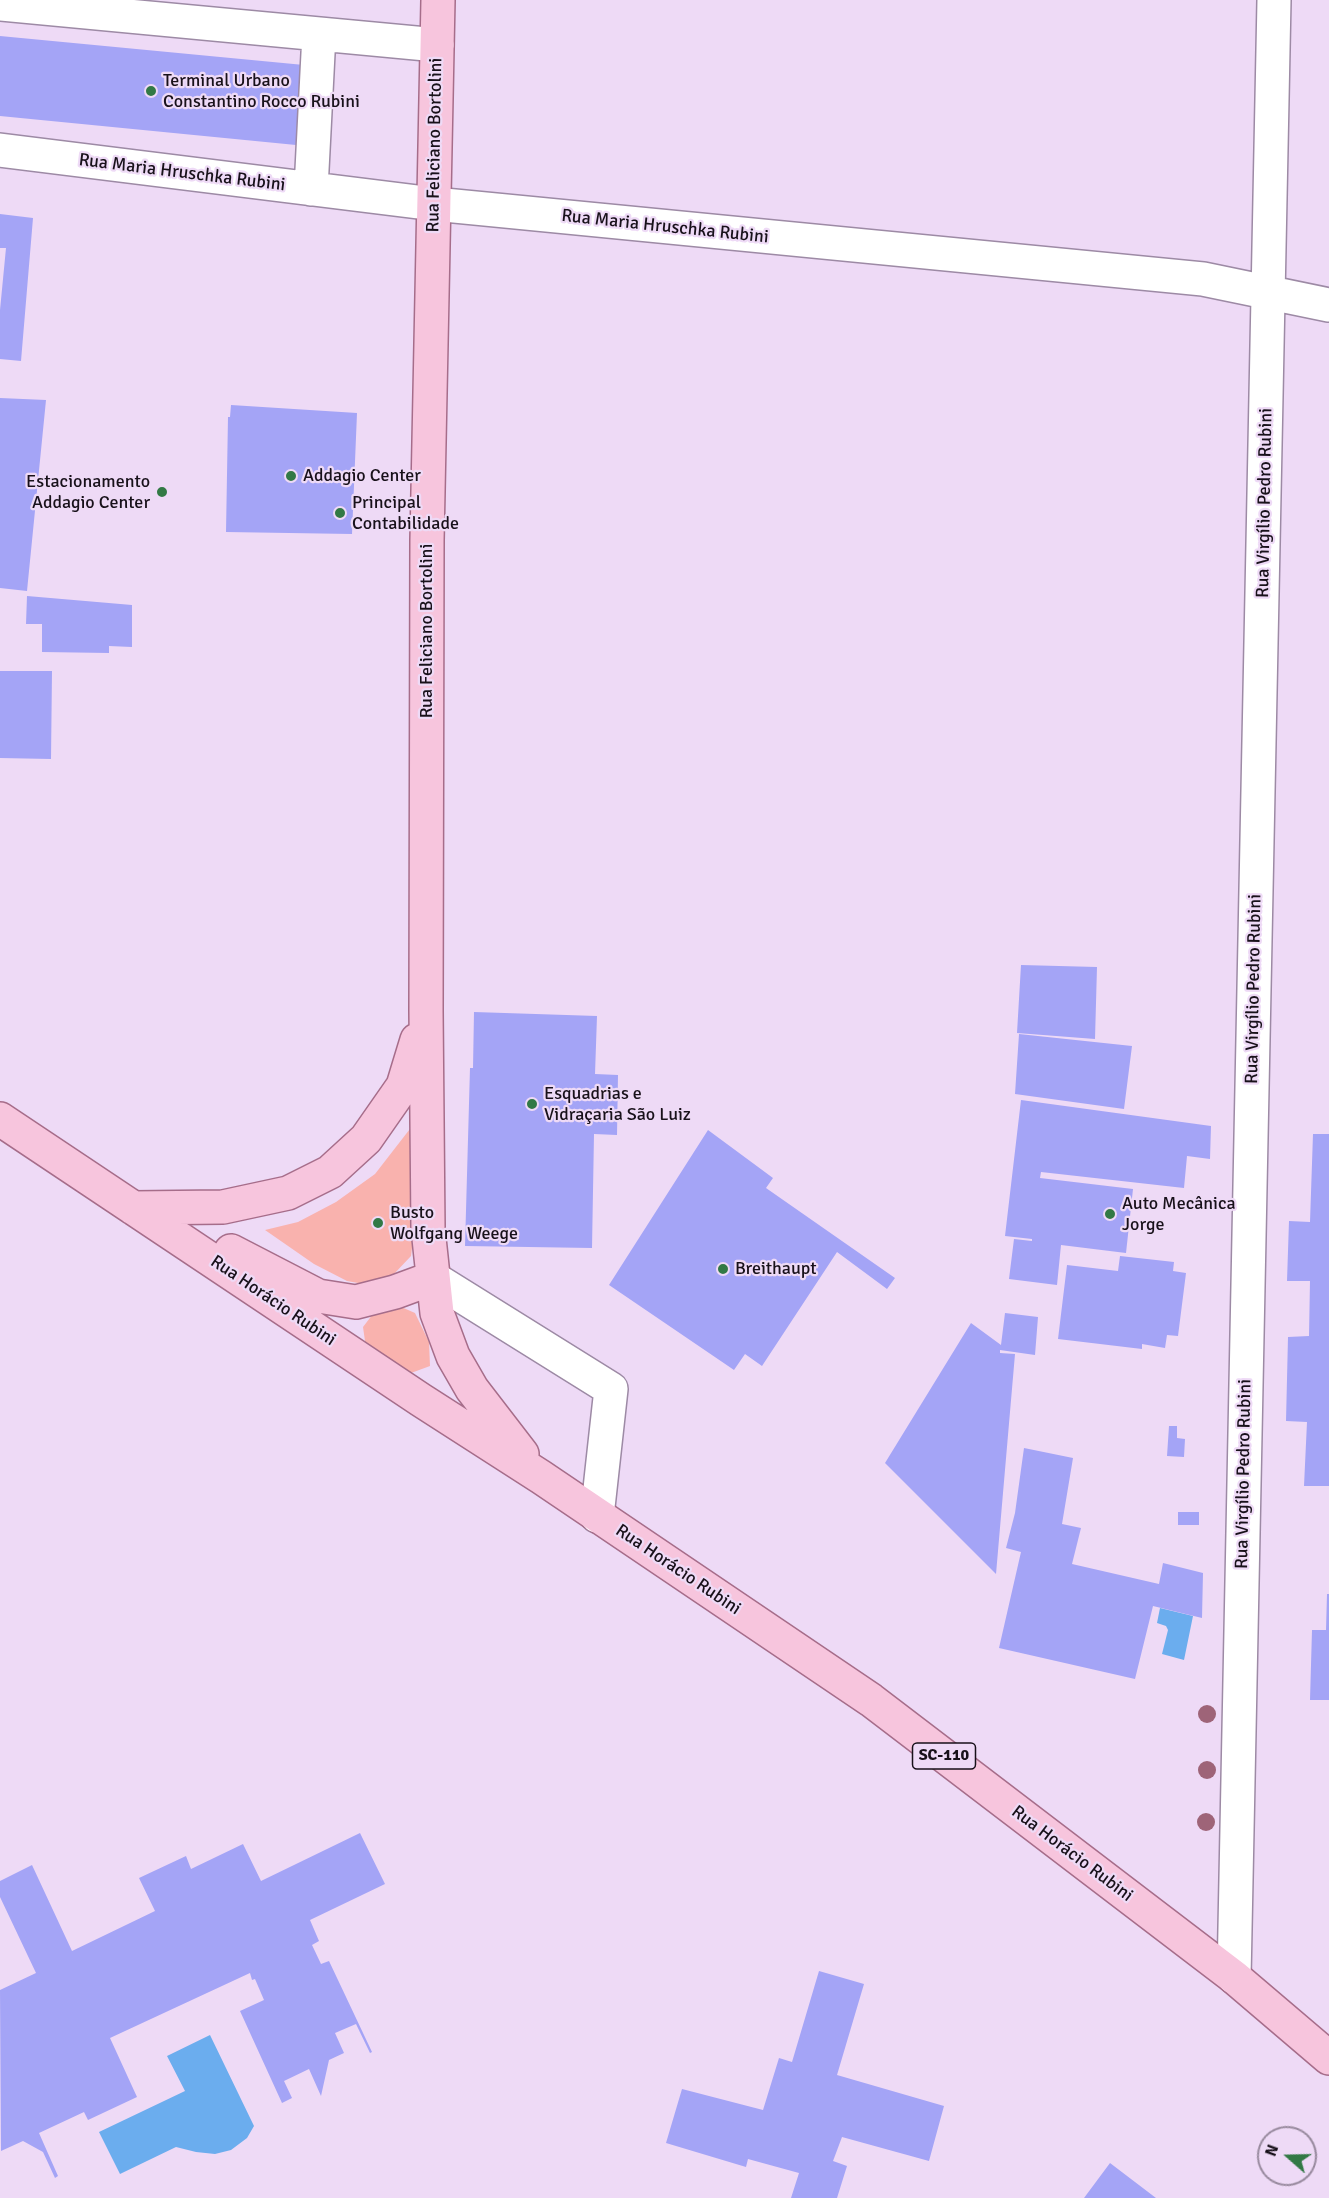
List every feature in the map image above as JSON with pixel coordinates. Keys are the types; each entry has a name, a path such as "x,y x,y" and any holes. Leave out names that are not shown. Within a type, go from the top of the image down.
{"main road":[{"name":"Rua Feliciano Bortolini","path":"438,0 427,540 428,1229 437,1312 453,1356 472,1389 496,1423 541,1477"},
{"name":"Rua Feliciano Bortolini","path":"133,1208 223,1207 288,1193 330,1172 366,1139 403,1086 426,1010"},
{"name":"Rua Horácio Rubini","path":"0,1119 421,1400 541,1477 871,1700 1234,1977 1329,2058"},
{"path":"169,1230 223,1247 318,1296 356,1302 433,1278"}],"street":[{"name":"Rua Virgílio Pedro Rubini","path":"1234,1977 1274,0"},
{"path":"0,4 437,45"},
{"path":"311,189 319,34"},
{"name":"Rua Maria Hruschka Rubini","path":"0,150 434,204 1203,279 1329,305"},
{"path":"433,1278 611,1389 597,1516"}],"shaded area":[{"path":"413,1125 414,1232 411,1256 394,1274 369,1285 347,1281 314,1264 265,1230 298,1222 336,1202 375,1174"},
{"path":"399,1306 415,1313 429,1342 430,1366 411,1373 385,1361 366,1348 363,1327 376,1310"}],"water":[{"path":"1160,1608 1193,1616 1184,1660 1162,1654 1168,1630 1166,1626 1157,1623"},
{"path":"210,2035 254,2126 247,2138 231,2150 215,2154 176,2147 120,2174 99,2132 185,2091 167,2056"}],"building":[{"name":"Terminal Urbano Constantino Rocco Rubini","path":"0,36 304,65 296,145 0,116"},
{"path":"0,214 33,218 21,361 0,359 0,310 6,248 0,248"},
{"path":"0,398 46,400 27,591 0,588"},
{"name":"Addagio Center","path":"231,405 357,413 352,534 226,532 228,417 230,417"},
{"path":"27,596 132,605 132,647 109,646 109,653 42,652 42,624 26,624"},
{"path":"0,671 52,671 51,759 0,758"},
{"path":"1021,965 1097,967 1095,1039 1017,1033"},
{"name":"Esquadrias e Vidraçaria São Luiz","path":"474,1012 597,1016 595,1074 618,1075 617,1135 594,1134 592,1248 465,1246 470,1068 473,1068"},
{"path":"1019,1034 1132,1046 1124,1109 1015,1094"},
{"path":"1021,1100 1211,1126 1210,1159 1187,1156 1184,1188 1041,1172 1040,1178 1133,1189 1126,1253 1061,1245 1057,1285 1009,1279 1014,1239 1032,1241 1032,1239 1005,1236"},
{"name":"Breithaupt","path":"708,1130 773,1178 766,1188 895,1278 887,1289 837,1252 762,1366 745,1354 734,1370 609,1285"},
{"path":"1313,1134 1329,1134 1329,1486 1304,1486 1307,1422 1286,1421 1288,1337 1309,1336 1310,1281 1287,1281 1289,1221 1310,1222"},
{"path":"1120,1256 1174,1262 1173,1271 1186,1273 1178,1336 1167,1335 1165,1348 1142,1344 1142,1349 1058,1339 1067,1265 1118,1271"},
{"path":"1005,1313 1038,1317 1035,1355 1000,1350 1000,1353 1015,1354 996,1574 885,1463 971,1323 1001,1345"},
{"path":"1169,1426 1177,1426 1177,1438 1185,1439 1184,1457 1167,1456"},
{"path":"1024,1448 1073,1458 1062,1524 1081,1528 1072,1564 1159,1584 1163,1563 1203,1573 1202,1618 1153,1606 1135,1679 999,1648 1021,1552 1006,1548 1015,1513"},
{"path":"1178,1512 1199,1512 1199,1525 1178,1525"},
{"path":"1327,1594 1329,1594 1329,1700 1310,1700 1312,1630 1326,1630"},
{"path":"360,1833 385,1884 310,1920 319,1941 312,1945 321,1964 329,1961 372,2052 370,2053 356,2024 335,2033 344,2053 329,2060 321,2096 309,2069 284,2081 292,2098 282,2103 240,2011 264,2000 250,1973 110,2038 137,2097 88,2120 84,2112 39,2133 58,2176 55,2178 43,2152 23,2141 1,2151 0,1990 36,1973 0,1897 0,1881 32,1865 72,1951 155,1911 139,1878 186,1856 191,1869 243,1844 261,1881"},
{"path":"819,1971 864,1984 837,2075 944,2106 929,2161 842,2137 833,2161 847,2166 837,2198 791,2198 799,2173 748,2159 746,2167 666,2143 682,2089 763,2110 779,2058 792,2062"},
{"path":"1110,2163 1156,2198 1084,2198"}],"place":[{"name":"Terminal Urbano Constantino Rocco Rubini","path":"151,91"},
{"name":"Addagio Center","path":"291,476"},
{"name":"Estacionamento Addagio Center","path":"162,492"},
{"name":"Principal Contabilidade","path":"340,513"},
{"name":"Esquadrias e Vidraçaria São Luiz","path":"532,1104"},
{"name":"Auto Mecânica Jorge","path":"1110,1214"},
{"name":"Busto Wolfgang Weege","path":"378,1223"},
{"name":"Breithaupt","path":"723,1269"}]}
